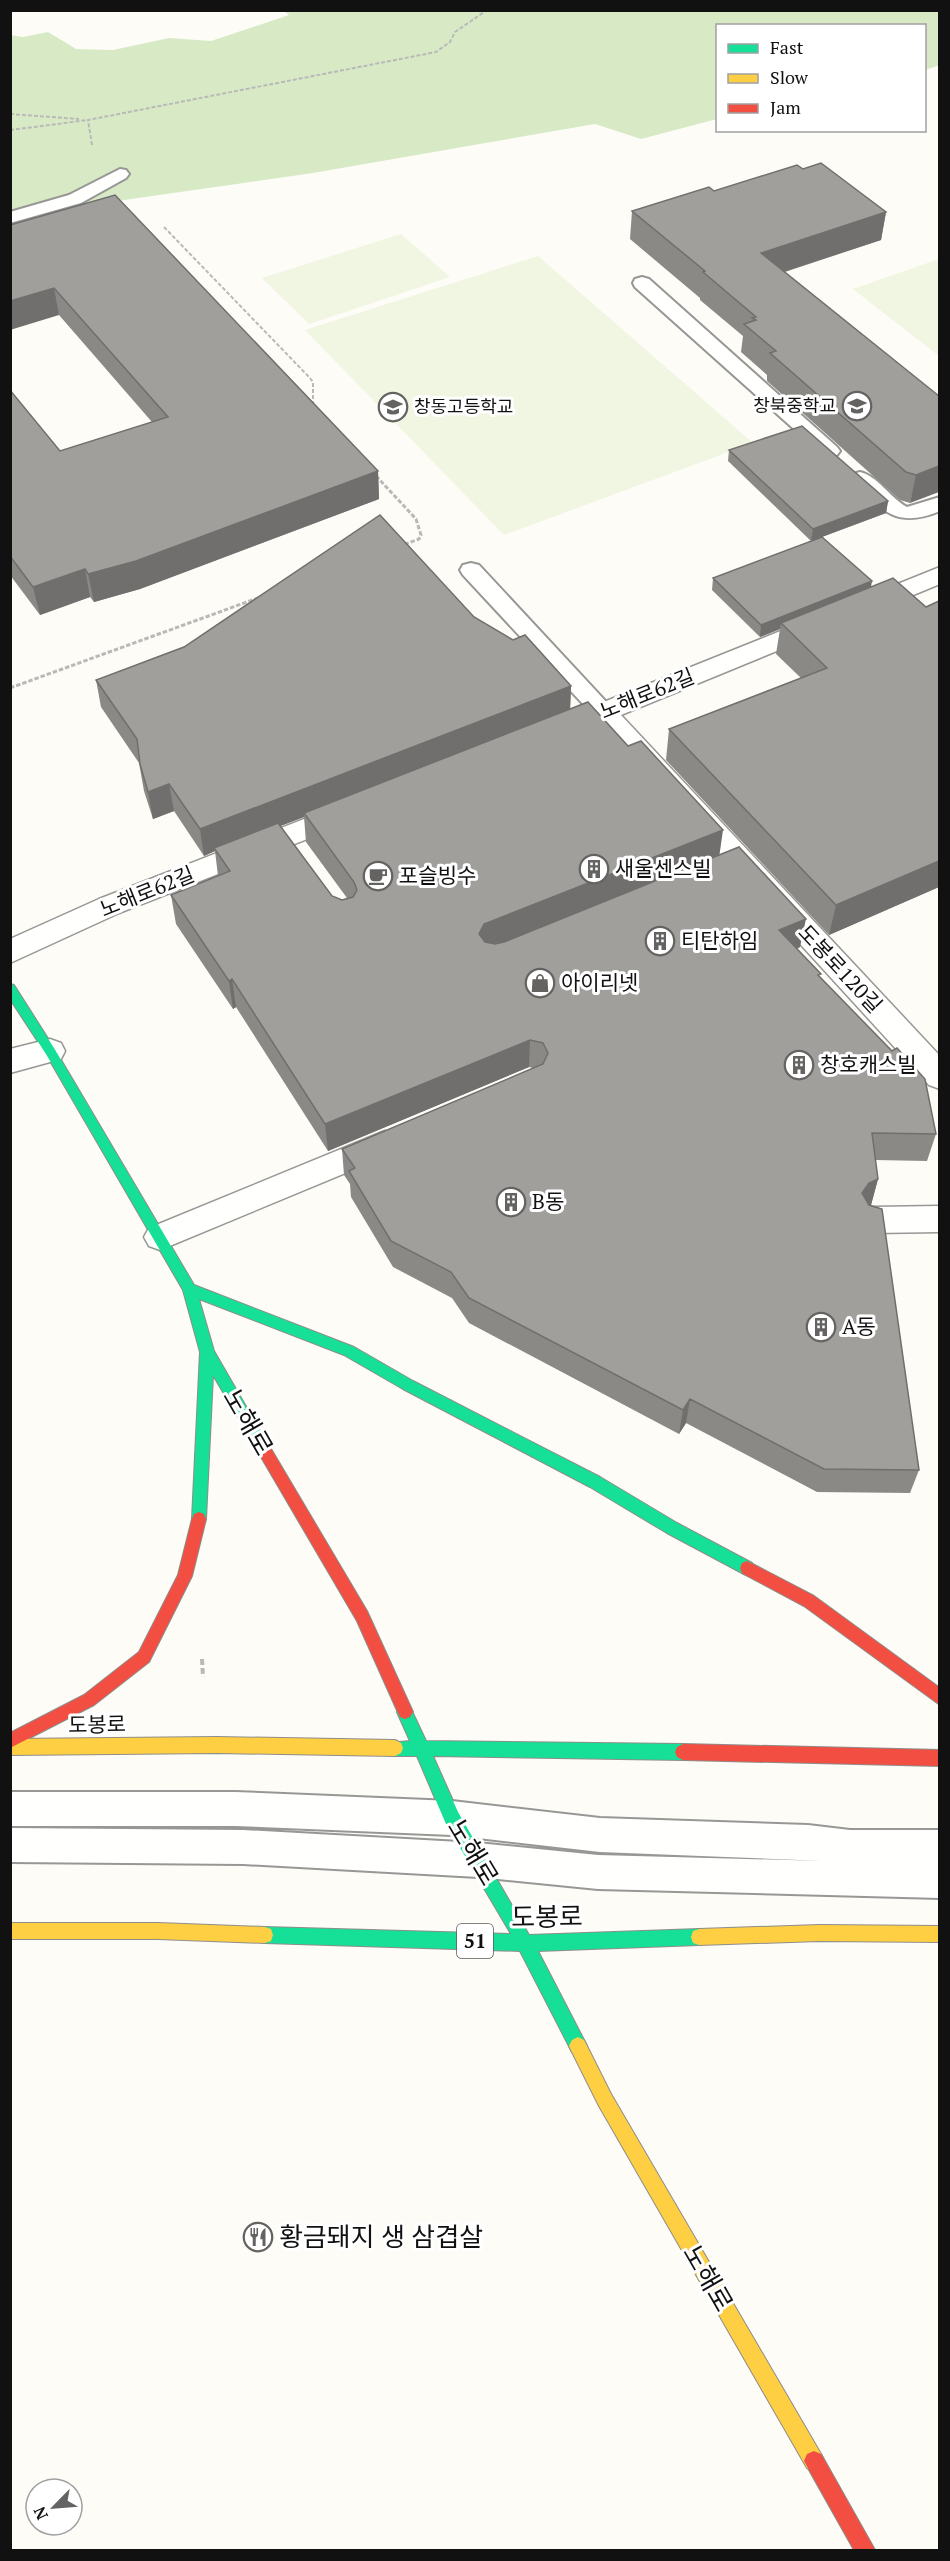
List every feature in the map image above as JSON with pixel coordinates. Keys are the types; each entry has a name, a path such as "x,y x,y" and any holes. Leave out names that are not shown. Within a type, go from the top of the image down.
{"main road":[{"name":"노해로","path":"10,988 50,1051 189,1289 207,1352 362,1616 452,1818 525,1943 605,2100 865,2550"},
{"path":"189,1289 349,1351 408,1385 595,1482 672,1528 809,1601 939,1698"},
{"path":"10,1741 88,1700 144,1657 159,1631 186,1576 199,1518 207,1352"},
{"name":"도봉로","path":"10,1748 217,1745 713,1752 939,1758"},
{"name":"도봉로","path":"10,1931 158,1931 525,1943 819,1933 939,1934"}],"street":[{"name":"노해로62길","path":"538,738 939,575"},
{"name":"도봉로120길","path":"603,712 730,865 939,1077"},
{"name":"노해로62길","path":"10,952 109,906 292,845 374,802"},
{"path":"10,1061 50,1051"},
{"path":"160,1237 413,1131"},
{"path":"873,1220 939,1219"}],"lane":[{"path":"10,218 75,199 120,174"},
{"path":"642,283 892,506 900,511 911,513 939,503"},
{"path":"471,570 603,712"},
{"path":"10,1809 235,1809 452,1818 600,1835 808,1842 850,1847 939,1847"},
{"path":"10,1845 243,1847 478,1860 598,1872 939,1881"}],"path":[{"path":"10,130 88,120 436,52 450,42 455,32 487,10"},
{"path":"10,114 88,120"},
{"path":"88,120 92,150 120,174"},
{"path":"164,227 309,377 313,382 313,407"},
{"path":"375,476 420,526 422,535 418,539 399,547"},
{"path":"10,688 266,595"}],"green space":[{"path":"283,10 939,10 940,65 926,70 926,24 716,24 716,119 641,139 595,124 313,173 82,206 11,213 10,35 23,37 48,32 76,49 113,50 169,38 211,41 289,15"},
{"path":"401,234 450,277 309,324 262,278"},
{"path":"538,256 753,443 504,535 305,330"},
{"path":"940,259 939,356 853,289"}],"building":[{"path":"821,163 886,212 761,253 939,396 939,466 916,475 906,472 770,353 776,351 744,324 756,320 752,318 756,317 703,272 705,271 632,211 709,187 714,191 797,165 803,169"},
{"path":"115,195 378,471 136,561 88,574 85,569 33,587 10,556 10,390 60,451 168,417 54,288 10,301 10,225"},
{"path":"802,426 888,501 813,529 729,450"},
{"path":"380,515 474,617 513,640 525,635 571,686 200,829 169,784 148,792 140,764 137,739 96,680 184,647"},
{"path":"822,537 872,581 761,625 713,578"},
{"path":"893,578 926,607 939,601 939,861 836,905 669,729 827,668 781,623"},
{"path":"588,702 628,746 641,741 723,830 484,924 479,934 485,942 495,944 504,942 739,847 806,919 779,930 821,974 818,975 892,1051 897,1048 925,1079 936,1134 872,1133 878,1179 869,1183 862,1193 869,1205 882,1209 919,1470 824,1469 690,1399 683,1410 469,1298 451,1272 391,1241 349,1171 355,1168 342,1149 543,1064 548,1053 543,1043 530,1040 325,1124 232,979 229,981 171,895 230,871 214,848 278,823 332,896 342,900 353,897 357,890 354,882 304,813"}],"traffic: fast":[{"path":"10,988 50,1051 189,1289 207,1352 259,1441"},
{"path":"189,1289 349,1351 408,1385 595,1482 672,1528 747,1568"},
{"path":"199,1519 207,1352"},
{"path":"405,1712 452,1818 525,1943 578,2046"},
{"path":"395,1748 683,1752"},
{"path":"265,1935 525,1943 699,1937"}],"traffic: slow":[{"path":"10,1747 217,1745 395,1748"},
{"path":"10,1931 158,1931 265,1935"},
{"path":"699,1937 819,1933 940,1934"},
{"path":"578,2046 605,2100 814,2461"}],"traffic: jam":[{"path":"259,1441 362,1616 405,1712"},
{"path":"10,1741 89,1700 144,1657 185,1576 199,1519"},
{"path":"747,1568 809,1601 940,1698"},
{"path":"683,1752 940,1758"},
{"path":"814,2461 865,2550"}],"place":[{"name":"창북중학교","path":"857,406"},
{"name":"창동고등학교","path":"393,407"},
{"name":"새울센스빌","path":"594,869"},
{"name":"포슬빙수","path":"378,876"},
{"name":"티탄하임","path":"660,941"},
{"name":"아이리넷","path":"540,983"},
{"name":"창호캐스빌","path":"799,1065"},
{"name":"B동","path":"511,1202"},
{"name":"A동","path":"821,1327"},
{"name":"황금돼지 생 삼겹살","path":"258,2237"}]}
